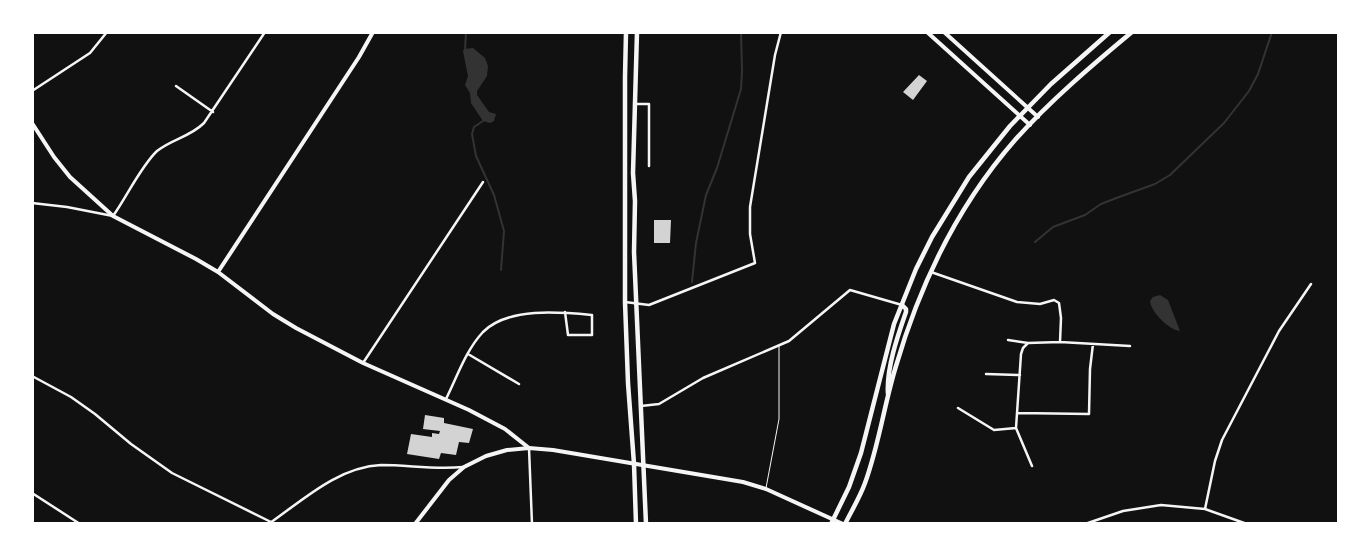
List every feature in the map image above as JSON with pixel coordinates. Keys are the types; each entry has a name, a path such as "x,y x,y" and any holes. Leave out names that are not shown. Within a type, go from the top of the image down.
{"main road":[{"path":"626,32 625,302 636,524"},
{"path":"637,32 633,173 636,305 646,524"},
{"path":"831,524 849,487 861,452 894,324 932,237 950,205 989,150 1019,115 1110,32"},
{"path":"844,524 865,485 896,367 912,318 947,239 988,175 1030,125 1076,80 1132,32"},
{"path":"888,397 887,386 890,371 906,312 902,306"}],"street":[{"path":"32,91 90,53 107,32"},
{"path":"113,216 156,152 167,144 195,132 213,112 265,32"},
{"path":"218,272 242,232 354,65 373,32"},
{"path":"625,302 636,305 649,305 755,263 750,234 750,207 775,54 781,32"},
{"path":"927,32 1030,125"},
{"path":"944,32 1038,117"},
{"path":"176,86 213,112"},
{"path":"636,104 649,104 649,166"},
{"path":"32,123 70,177 113,216 218,272 273,314 296,328 363,363 506,429 529,448 532,524"},
{"path":"363,363 483,182"},
{"path":"32,203 67,207 113,216"},
{"path":"931,272 1018,302 1040,304 1054,300 1059,302 1062,318 1060,342"},
{"path":"1205,509 1215,460 1222,440 1279,331 1311,284"},
{"path":"641,406 659,404 703,378 789,341 850,290 902,306"},
{"path":"446,400 468,354 484,330 496,322 531,314 565,312 592,315 592,335 568,335 565,312"},
{"path":"1008,340 1028,343 1060,342 1130,346"},
{"path":"1028,343 1023,348 1022,354 1016,428 1032,466"},
{"path":"1018,413 1089,414 1090,369 1093,344"},
{"path":"468,354 518,384"},
{"path":"986,374 1020,375"},
{"path":"32,376 71,397 172,473 270,523 333,480 360,468 381,465 441,469 464,467"},
{"path":"958,408 994,430 1016,428"},
{"path":"415,524 449,480 464,467 494,453 529,448 553,450 738,481 766,489 844,524"},
{"path":"32,493 80,524"},
{"path":"1085,524 1123,511 1161,504 1205,509 1247,524"}],"lane":[{"path":"766,489 779,419 779,345"}],"shaded area":[{"path":"473,48 485,58 488,66 487,76 477,91 477,95 489,112 496,114 494,121 490,123 483,121 471,103 470,93 465,85 468,76 463,51 464,49"},
{"path":"1160,295 1168,300 1180,331 1166,324 1151,305 1150,301 1153,297"}],"building":[{"path":"919,75 927,81 913,100 903,92"},
{"path":"654,220 671,220 670,243 654,243"},
{"path":"425,415 444,418 444,423 473,429 469,443 459,442 456,455 441,453 439,459 407,454 411,434 432,437 432,433 439,434 440,431 423,429"}],"waterway":[{"path":"465,50 466,32"},
{"path":"692,282 696,243 706,195 717,168 741,89 741,32"},
{"path":"1035,242 1053,227 1085,215 1101,204 1155,184 1170,175 1224,123 1249,91 1258,74 1272,32"},
{"path":"483,121 474,127 472,134 476,156 494,195 504,231 501,270"}]}
